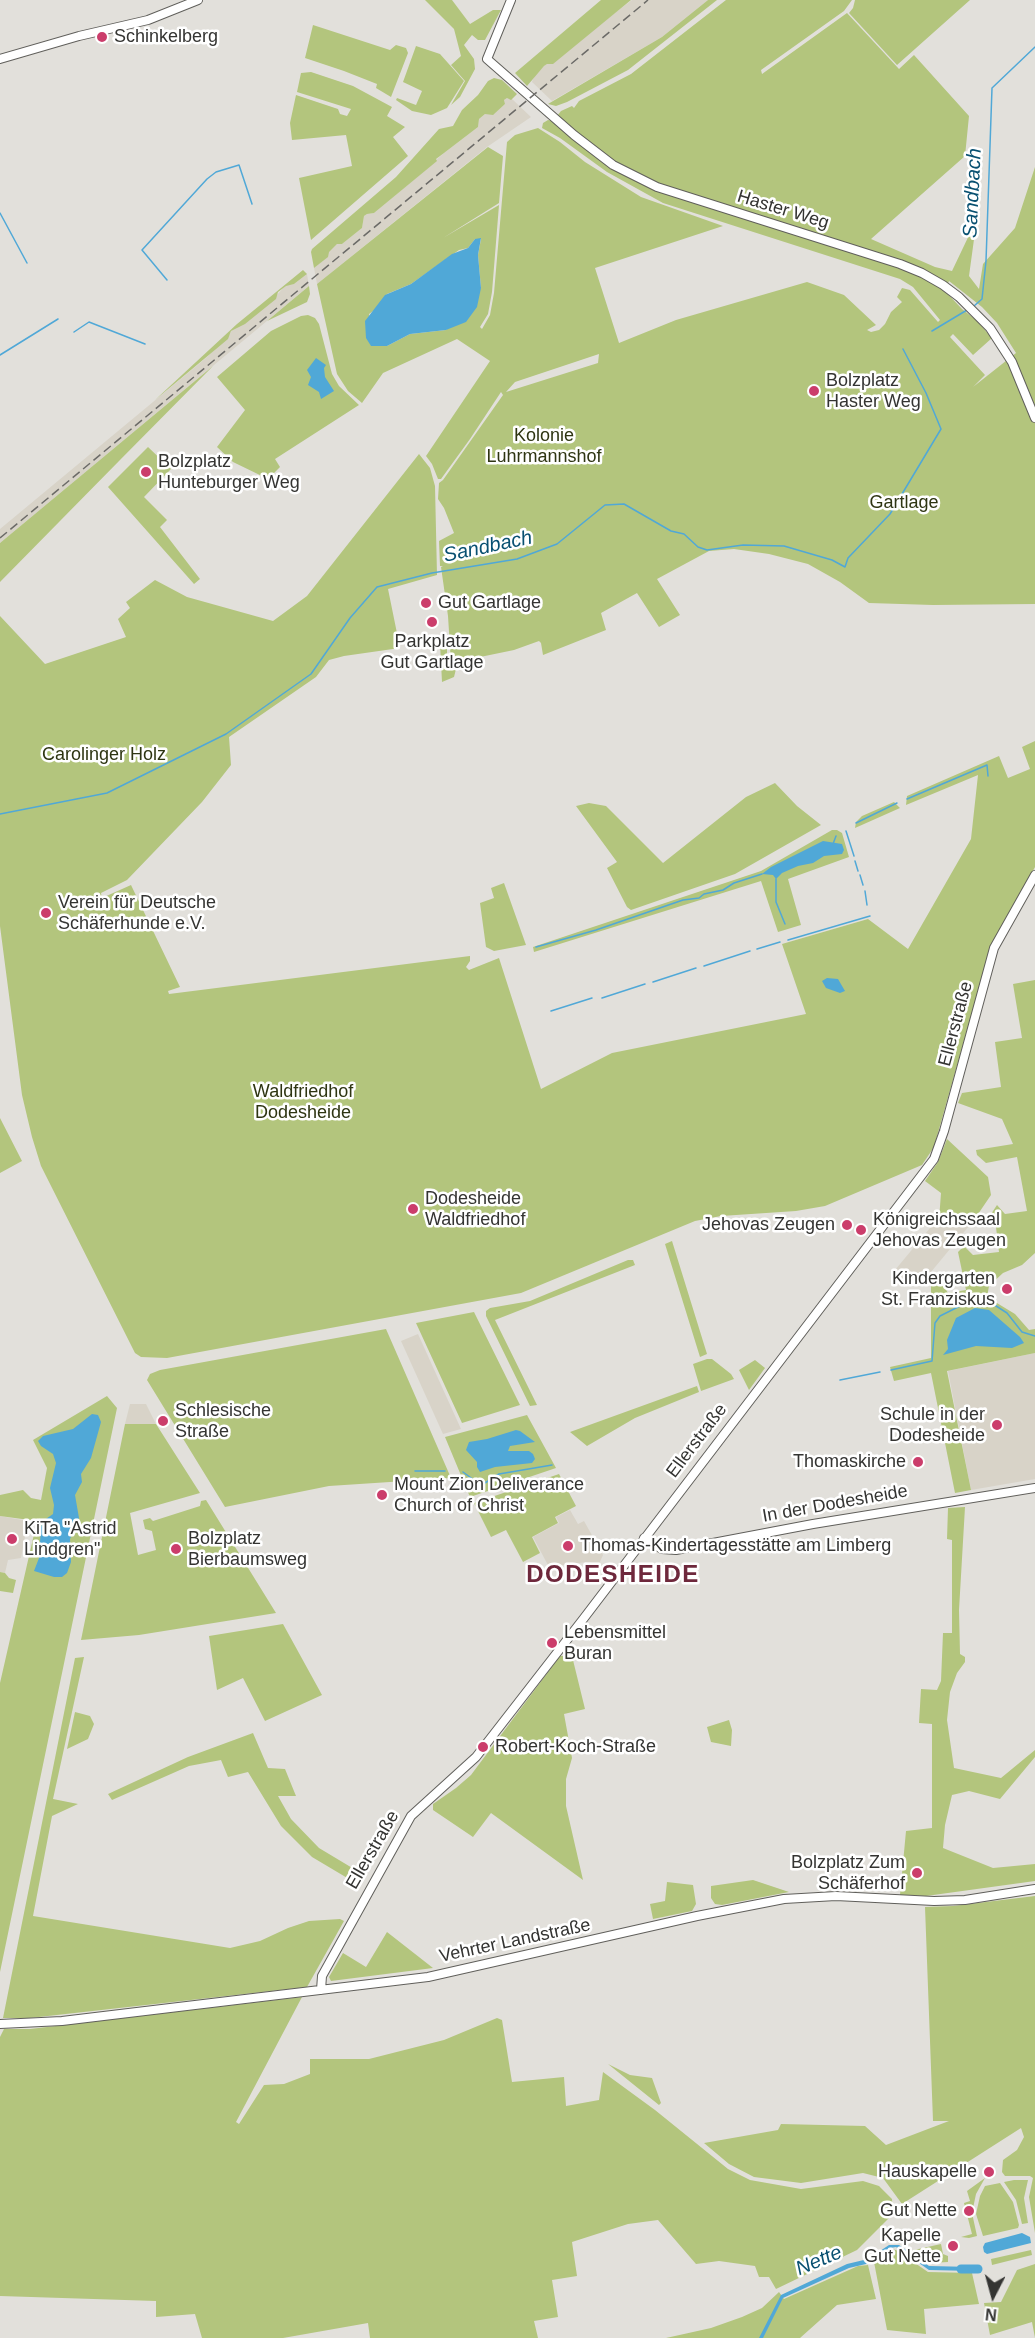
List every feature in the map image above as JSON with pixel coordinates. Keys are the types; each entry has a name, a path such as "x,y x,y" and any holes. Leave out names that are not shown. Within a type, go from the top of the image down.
{"street":[{"path":"0,59 89,33 148,20 198,0"},
{"name":"Haster Weg","path":"511,0 487,59 574,135 613,165 635,177 708,204 900,264 936,281 976,312 990,328 1012,362 1035,418"},
{"name":"Ellerstraße","path":"321,1990 322,1976 407,1821 416,1809 476,1757 934,1159 944,1131 991,956 1035,876"},
{"name":"In der Dodesheide","path":"644,1538 662,1549 676,1550 813,1524 1035,1488"},
{"name":"Vehrter Landstraße","path":"0,2024 62,2021 399,1982 466,1970 698,1916 784,1899 836,1896 934,1902 965,1900 1035,1889"}],"shaded area":[{"path":"632,0 708,0 662,37 552,101 532,82 534,76 544,66"},
{"path":"512,99 531,117 487,147 317,284 314,268 337,244 342,244 362,228 364,216 374,213 478,127 479,119 485,114 493,114 505,104 504,100"},
{"path":"307,274 309,286 0,543 0,529 206,358 231,331 276,296 286,285 294,284"},
{"path":"967,1216 974,1220 931,1272 901,1280 895,1270 935,1222"},
{"path":"418,1334 461,1429 443,1434 401,1341"},
{"name":"Schule in der Dodesheide","path":"1035,1353 1035,1479 971,1490 948,1371"},
{"path":"130,1404 146,1404 156,1424 125,1424"},
{"name":"Thomas-Kindertagesstätte am Limberg","path":"570,1510 578,1524 584,1521 603,1555 599,1564 586,1562 549,1567 533,1537 559,1523 556,1517"},
{"name":"KiTa \"Astrid Lindgren\"","path":"0,1516 28,1521 21,1558 8,1560 5,1573 0,1572"}],"green space":[{"path":"425,0 452,0 470,24 493,10 501,10 485,40 478,40 472,35 464,45 474,59 475,69 460,97 451,105 465,81 451,65 461,56 454,29"},
{"path":"601,0 631,0 553,64 544,66 527,86 515,73"},
{"path":"708,0 717,0 628,70 567,102 556,106 548,104 662,37"},
{"path":"726,0 852,0 844,11 761,70 762,74 847,13 899,69 914,55 969,116 965,156 871,239 935,267 952,271 972,229 975,232 969,276 979,289 983,264 1015,228 1035,167 1035,604 869,603 840,582 808,564 769,554 734,549 709,551 657,579 680,615 659,627 637,593 601,613 606,630 543,655 539,641 514,650 451,663 439,541 454,533 438,499 439,483 503,395 501,392 470,439 441,479 438,479 426,456 490,361 457,339 383,373 362,403 348,391 337,374 317,284 488,147 503,156 499,203 443,238 499,205 492,292 488,314 480,327 482,329 490,315 494,293 507,142 515,135 538,128 585,162 641,197 723,226 595,268 619,343 676,320 807,282 844,295 876,325 867,330 871,332 879,330 891,312 902,302 897,297 902,288 910,290 938,322 940,320 913,287 900,279 663,203 607,172 560,138 542,128 543,123 548,120 553,121 561,111 572,106 574,108 579,101 631,74","holes":["475,239 481,239 478,255 481,288 446,330 410,334 387,346 371,346 369,314 376,309 387,294 411,284 459,250 468,248","949,281 982,307 997,323 1016,353 973,387 985,375 950,337 953,334 973,355 992,338 945,291","599,354 598,363 506,392 515,382"]},
{"path":"855,0 970,0 897,65 849,13"},
{"path":"313,25 390,50 396,45 406,48 408,53 391,97 376,88 377,84 305,58"},
{"path":"416,46 440,54 464,81 447,108 431,115 412,111 396,100 397,98 416,105 422,91 403,82"},
{"path":"311,72 353,86 392,107 387,116 405,127 393,137 408,156 311,240 299,178 352,166 346,135 292,140 290,123 296,95 338,109 340,114 347,116 351,109 297,92 301,73"},
{"path":"494,78 502,80 517,94 511,100 507,98 504,100 505,104 493,115 485,114 479,119 478,127 436,159 437,161 374,213 364,216 362,228 342,244 337,244 329,252 328,257 314,268 312,249 396,177 439,129 453,126 462,110 478,95 488,81"},
{"path":"303,270 307,274 278,292 276,299 245,324 231,331 228,339 155,400 237,324"},
{"path":"309,286 310,294 307,302 267,321"},
{"path":"308,315 315,318 319,324 332,374 339,386 359,405 275,459 280,467 268,479 233,462 217,447 245,410 217,377 271,331 301,316"},
{"path":"213,366 119,461 0,582 0,543"},
{"path":"148,447 171,469 144,497 167,520 160,527 200,579 194,584 108,487"},
{"name":"Carolinger Holz","path":"419,454 430,468 435,486 437,575 388,589 400,648 329,660 316,677 229,737 231,765 202,802 127,880 101,893 102,898 131,885 180,987 168,991 169,994 470,956 466,967 469,970 499,958 541,1089 612,1053 806,1014 782,944 868,919 908,949 971,839 978,775 906,805 907,796 999,756 1008,778 1030,769 1022,747 1035,741 1035,867 989,952 934,1147 922,1165 825,1206 796,1211 721,1216 695,1221 521,1293 167,1358 141,1357 135,1353 41,1166 22,1095 0,926 0,616 45,664 126,637 118,619 130,608 126,602 155,580 187,597 273,621 307,596"},
{"path":"447,642 447,664 457,665 454,677 442,682 440,643"},
{"path":"775,783 797,806 821,825 735,874 631,910 627,907 607,868 617,862 576,806 589,803 606,806 663,863 746,797"},
{"path":"894,802 900,808 855,828 856,822 862,816"},
{"path":"832,830 842,833 849,857 788,879 801,925 778,932 761,881 534,952 533,947 761,871"},
{"path":"504,883 526,945 494,951 486,947 480,903 494,898 491,888"},
{"path":"1035,980 1035,1253 1022,1265 1003,1273 989,1286 987,1297 1015,1314 1029,1330 1035,1329 1035,1353 947,1371 971,1490 955,1493 931,1373 894,1381 890,1367 931,1358 931,1277 935,1273 948,1293 966,1290 958,1252 964,1246 973,1255 999,1252 996,1227 989,1217 997,1205 1005,1214 1027,1211 1017,1157 986,1163 977,1155 976,1150 1013,1144 1002,1119 958,1103 962,1093 1001,1087 995,1042 1022,1038 1013,984"},
{"path":"0,1118 22,1161 0,1173"},
{"path":"947,1139 988,1177 991,1195 974,1220 967,1216 939,1220 941,1193 925,1181 938,1162"},
{"path":"672,1241 707,1354 700,1357 665,1244"},
{"path":"628,1260 633,1260 635,1265 495,1320 537,1405 530,1406 486,1316 486,1311 490,1308 530,1301"},
{"path":"474,1312 520,1405 462,1423 416,1323"},
{"path":"386,1329 451,1478 329,1486 225,1507 147,1380 150,1374 160,1370"},
{"path":"712,1359 734,1379 701,1391 693,1364"},
{"path":"755,1360 765,1368 749,1390 739,1370"},
{"path":"697,1386 699,1392 635,1418 587,1446 570,1432"},
{"path":"107,1396 117,1408 0,1972 0,1683 37,1521 0,1516 0,1495 23,1490 31,1498 41,1500 47,1468 33,1440"},
{"path":"527,1415 556,1468 470,1497 445,1437"},
{"path":"125,1424 156,1424 200,1493 130,1513 138,1555 156,1550 152,1531 145,1529 143,1520 150,1518 153,1521 200,1506 201,1501 206,1500 276,1613 139,1635 81,1640"},
{"path":"559,1474 576,1506 555,1517 558,1523 532,1537 540,1553 523,1562 506,1530 491,1537 474,1503"},
{"path":"965,1507 959,1610 960,1654 965,1657 965,1662 957,1673 950,1692 947,1720 954,1768 1001,1778 1035,1750 1035,1757 1000,1799 969,1791 952,1795 945,1825 943,1848 993,1868 1035,1864 1035,1881 926,1896 900,1895 906,1831 932,1828 932,1724 919,1723 921,1689 937,1690 941,1681 943,1633 952,1633 952,1540 947,1539 948,1508"},
{"path":"0,1572 16,1580 13,1593 0,1591"},
{"path":"283,1624 322,1695 265,1721 243,1678 217,1690 209,1636"},
{"path":"560,1656 572,1656 585,1709 564,1714 572,1758 566,1779 566,1806 583,1880 491,1813 473,1837 433,1810 433,1804 471,1775"},
{"path":"84,1657 53,1799 78,1804 52,1816 33,1916 230,1948 260,1941 309,1921 340,1919 344,1921 307,1987 30,2018 3,2018 75,1658"},
{"path":"75,1712 90,1716 94,1724 88,1739 67,1749"},
{"path":"729,1720 732,1730 731,1746 711,1742 707,1727"},
{"path":"253,1733 268,1768 285,1769 296,1796 278,1796 291,1819 319,1848 359,1872 354,1882 312,1857 281,1826 248,1772 228,1777 221,1760 189,1766 112,1800 108,1794 188,1757"},
{"path":"753,1880 789,1892 722,1905 715,1904 711,1898 711,1886"},
{"path":"667,1882 693,1885 696,1904 692,1911 653,1919 650,1904 665,1901"},
{"path":"1035,1896 1035,2233 1029,2197 1033,2178 1005,2176 1002,2172 1003,2160 1017,2150 1024,2137 1021,2128 902,2204 883,2178 863,2173 801,2183 754,2177 729,2164 704,2143 778,2130 781,2124 865,2126 886,2145 949,2121 933,2121 925,1907"},
{"path":"387,1932 433,1968 331,1981 329,1977 343,1953 366,1967"},
{"path":"302,1997 236,2122 239,2124 264,2085 284,2084 310,2074 310,2059 369,2059 444,2040 497,2018 502,2020 512,2082 564,2077 566,2106 599,2100 603,2072 655,2110 728,2169 750,2180 801,2189 863,2181 879,2186 892,2199 893,2214 857,2250 776,2289 769,2277 759,2277 755,2266 719,2261 696,2264 658,2220 628,2224 572,2242 577,2276 552,2280 558,2317 534,2321 538,2338 370,2338 368,2323 283,2338 202,2338 195,2314 156,2317 156,2301 0,2296 0,2037 4,2029 30,2029"},
{"path":"608,2064 630,2075 652,2078 661,2103 659,2105"},
{"path":"985,2178 976,2194 972,2213 977,2236 961,2237 972,2234 964,2203 970,2201 967,2191"},
{"path":"1028,2180 1024,2198 1028,2223 1022,2224 1016,2200 1004,2182"},
{"path":"1000,2183 1013,2202 1019,2225 1018,2228 983,2236 976,2214 980,2196 985,2186"},
{"path":"941,2244 943,2254 948,2256 948,2262 931,2263 914,2250"},
{"path":"890,2249 896,2250 928,2272 972,2273 979,2304 924,2309 926,2334 887,2330 874,2262"},
{"path":"1031,2250 1032,2255 992,2265 991,2259"},
{"path":"1035,2264 1035,2338 1032,2322 990,2335 984,2303 1001,2302 1017,2270"},
{"path":"868,2265 876,2299 837,2305 800,2338 666,2338 711,2328 742,2317 762,2308 779,2292 784,2299 858,2266"}],"water":[{"path":"481,238 478,255 481,288 477,307 466,322 446,330 410,334 387,346 371,346 366,338 365,321 385,295 411,284 452,254 468,248 475,239"},
{"path":"316,358 326,365 325,377 334,391 321,399 319,392 308,385 311,377 307,370"},
{"path":"823,841 842,844 844,850 842,854 824,856 813,863 782,873 776,879 773,875 762,874 771,867"},
{"path":"827,978 838,979 845,991 840,993 826,988 822,981"},
{"path":"975,1308 989,1310 1024,1343 1012,1348 976,1346 943,1355 948,1349 947,1340 956,1318"},
{"path":"92,1414 98,1415 101,1422 91,1458 81,1474 82,1482 75,1495 79,1518 70,1539 71,1562 67,1573 62,1577 54,1577 34,1571 39,1558 43,1521 53,1514 54,1505 50,1488 56,1463 53,1454 41,1446 38,1441 43,1436 73,1429"},
{"path":"516,1430 535,1442 510,1446 508,1451 529,1451 535,1459 532,1463 495,1467 480,1472 477,1462 466,1450 469,1442"},
{"path":"1022,2233 1030,2237 1031,2243 987,2254 984,2252 985,2243"},
{"path":"889,2245 899,2245 929,2266 973,2267 974,2271 929,2270 896,2247 890,2248 873,2261 871,2257"},
{"path":"868,2259 869,2262 866,2264 849,2268 783,2298 763,2338 759,2338 781,2295 847,2264"}],"waterway":[{"name":"Sandbach","path":"974,306 982,299 986,261 992,88 1035,47"},
{"path":"167,280 142,250 207,179 216,172 239,165 252,204"},
{"path":"0,213 27,263"},
{"name":"Sandbach","path":"932,331 967,310"},
{"path":"0,355 58,319"},
{"path":"74,332 89,322 145,344"},
{"name":"Sandbach","path":"0,814 107,793 226,734 311,674 350,618 377,587 432,573 517,559 557,544 605,505 624,504 671,531 684,534 698,547 707,550 743,545 784,546 832,560 845,567 848,558 890,514 941,429 926,393 903,349"},
{"path":"907,799 987,765 988,776"},
{"path":"856,823 897,803"},
{"path":"846,831 854,856"},
{"path":"833,844 836,836"},
{"path":"855,861 858,871"},
{"path":"536,947 596,930 683,900 699,898 704,894 723,890 734,883 762,874"},
{"path":"860,875 863,885"},
{"path":"776,879 776,902 785,924"},
{"path":"865,891 867,905"},
{"path":"788,940 870,916"},
{"path":"757,949 780,942"},
{"path":"704,966 750,951"},
{"path":"653,982 696,968"},
{"path":"602,998 645,984"},
{"path":"551,1011 592,998"},
{"path":"891,1370 932,1361 935,1323 940,1316 970,1301 993,1304 1007,1313 1022,1332 1035,1336"},
{"path":"840,1380 880,1372"},
{"path":"463,1472 478,1483 485,1483 499,1474 552,1465"},
{"path":"415,1471 445,1471"},
{"name":"Nette","path":"961,2269 978,2269"}],"railway":[{"path":"0,538 648,0"}],"place":[{"name":"Schinkelberg","path":"102,37"},
{"name":"Bolzplatz Haster Weg","path":"814,391"},
{"name":"Bolzplatz Hunteburger Weg","path":"146,472"},
{"name":"Gut Gartlage","path":"426,603"},
{"name":"Parkplatz Gut Gartlage","path":"432,622"},
{"name":"Verein für Deutsche Schäferhunde e.V.","path":"46,913"},
{"name":"Dodesheide Waldfriedhof","path":"413,1209"},
{"name":"Jehovas Zeugen","path":"847,1225"},
{"name":"Königreichssaal Jehovas Zeugen","path":"861,1230"},
{"name":"Kindergarten St. Franziskus","path":"1007,1289"},
{"name":"Schlesische Straße","path":"163,1421"},
{"name":"Schule in der Dodesheide","path":"997,1425"},
{"name":"Thomaskirche","path":"918,1462"},
{"name":"Mount Zion Deliverance Church of Christ","path":"382,1495"},
{"name":"KiTa \"Astrid Lindgren\"","path":"12,1539"},
{"name":"Thomas-Kindertagesstätte am Limberg","path":"568,1546"},
{"name":"Bolzplatz Bierbaumsweg","path":"176,1549"},
{"name":"Lebensmittel Buran","path":"552,1643"},
{"name":"Robert-Koch-Straße","path":"483,1747"},
{"name":"Bolzplatz Zum Schäferhof","path":"917,1873"},
{"name":"Hauskapelle","path":"989,2172"},
{"name":"Gut Nette","path":"969,2211"},
{"name":"Kapelle Gut Nette","path":"953,2246"}],"district":[{"name":"DODESHEIDE","path":"613,1575"}],"park label":[{"name":"Kolonie Luhrmannshof","path":"544,446"},
{"name":"Gartlage","path":"904,503"},
{"name":"Waldfriedhof Dodesheide","path":"303,1102"}]}
